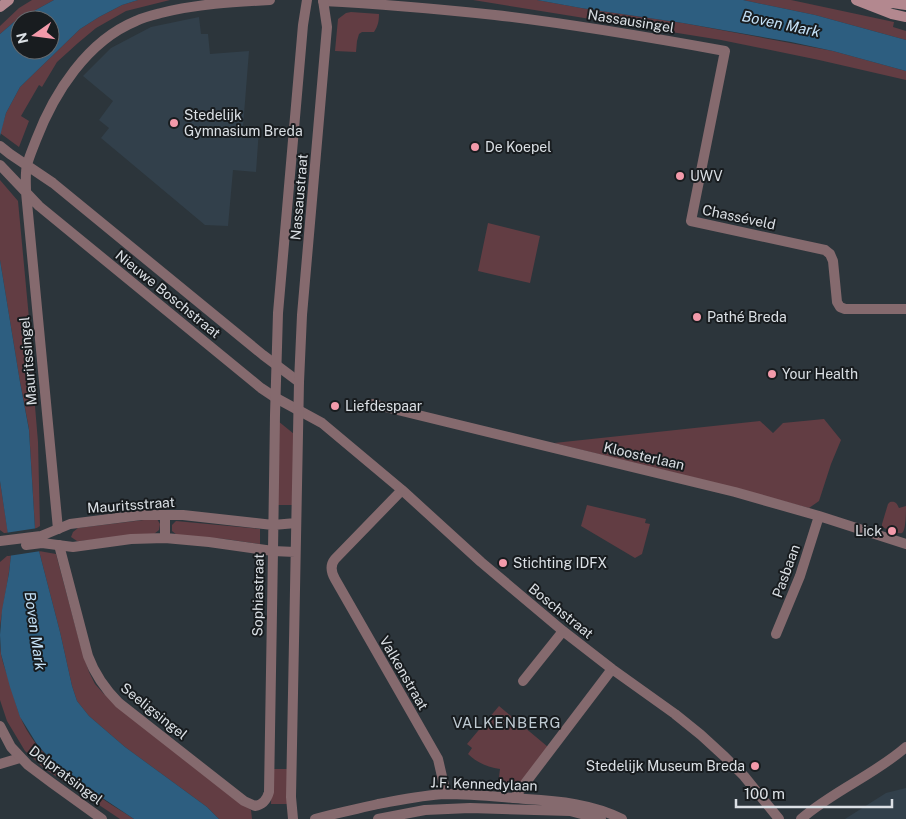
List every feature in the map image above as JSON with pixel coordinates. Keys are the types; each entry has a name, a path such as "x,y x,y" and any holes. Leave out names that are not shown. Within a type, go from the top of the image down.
{"main road":[{"path":"0,7 9,0"},
{"path":"856,0 906,5"},
{"path":"856,0 892,14 906,17"}],"street":[{"path":"26,192 26,166 46,116 78,65 117,31 138,20 183,8 270,0"},
{"name":"Nassaustraat","path":"276,381 279,303 306,0"},
{"name":"Nassaustraat","path":"298,410 302,315 327,28 323,0"},
{"name":"Nassausingel","path":"323,0 497,16 613,32 725,51"},
{"name":"Chasséveld","path":"725,51 690,221 825,250 832,256 837,302 840,308 906,309"},
{"name":"Nieuwe Boschstraat","path":"0,146 26,166 54,183 298,382"},
{"name":"Nieuwe Boschstraat","path":"2,167 39,206 261,388 298,410"},
{"name":"Mauritssingel","path":"26,192 60,545"},
{"name":"Sophiastraat","path":"259,805 265,800 269,792 276,381"},
{"name":"Kloosterlaan","path":"373,404 735,492 906,544"},
{"path":"294,819 291,797 298,410"},
{"name":"Boschstraat","path":"298,410 322,423 402,490 480,562 563,631 675,714 701,736 744,776 780,819"},
{"name":"Valkenstraat","path":"402,490 335,559 332,574 438,759 446,794 447,809"},
{"name":"Mauritsstraat","path":"1,545 42,539 70,524 141,515 182,515 273,525 296,523"},
{"path":"165,538 166,515"},
{"name":"Pasbaan","path":"776,634 800,576 819,516"},
{"name":"Mauritsstraat","path":"42,539 73,547 126,540 165,538 295,552"},
{"name":"Seeligsingel","path":"60,545 88,656 102,685 119,702 244,801 251,805 259,805"},
{"path":"523,681 563,631"},
{"path":"514,798 612,669"},
{"name":"Delpratsingel","path":"0,726 11,747 20,758 102,819"},
{"path":"892,760 906,747"},
{"path":"801,819 814,808 892,760 906,754"},
{"path":"0,764 20,758"},
{"name":"J.F. Kennedylaan","path":"315,819 408,798 446,794 574,804 597,809 622,819"},
{"name":"J.F. Kennedylaan","path":"378,819 425,810 478,808 577,812 601,819"}],"shaded area":[{"path":"32,0 54,0 36,10 17,10"},
{"path":"138,0 170,0 126,11 96,28 60,59 60,48 80,29 122,5"},
{"path":"473,0 537,0 683,23 833,51 906,71 906,80 721,40"},
{"path":"743,0 791,0 894,22 893,27 906,31 906,40 815,15"},
{"path":"351,12 379,14 376,28 374,32 362,32 359,34 356,52 335,51 338,19"},
{"path":"10,17 10,25 0,34 0,26"},
{"name":"Stedelijk Gymnasium Breda","path":"199,17 201,34 208,34 210,54 249,51 243,127 259,129 256,172 233,170 228,226 205,225 101,138 109,128 99,120 113,101 83,76 111,48 151,27"},
{"path":"48,60 59,60 42,87 39,85 21,116 29,121 19,147 0,133 6,113 20,87"},
{"path":"0,180 18,201 38,442 40,526 35,529 29,429 0,260"},
{"path":"488,223 540,236 530,283 478,271"},
{"path":"824,419 841,440 819,501 809,508 554,443 760,421 773,433 783,423"},
{"path":"278,421 294,434 293,505 276,505"},
{"path":"0,481 8,533 0,530"},
{"path":"890,502 895,502 899,508 906,506 905,525 902,533 882,527"},
{"path":"587,505 646,519 645,523 650,524 642,554 635,558 581,526"},
{"path":"157,519 160,524 159,530 154,534 80,541 71,537 78,528"},
{"path":"176,521 260,529 260,544 177,535 172,531 172,525"},
{"path":"39,551 56,554 80,644 95,684 125,711 251,810 252,819 219,819 207,807 125,747 89,716 77,701"},
{"path":"11,555 9,573 0,627 0,562"},
{"path":"0,635 3,662 19,712 28,733 53,762 69,775 134,819 120,819 45,769 25,751 7,721 0,700"},
{"path":"499,706 548,747 520,787 498,785 500,769 483,764 468,754 472,748 467,744"},
{"path":"272,769 288,769 287,804 271,804"},
{"path":"906,788 906,819 845,819 886,793"}],"water":[{"path":"54,0 138,0 122,5 80,29 60,48 60,10 36,10"},
{"name":"Boven Mark","path":"537,0 743,0 815,15 906,40 906,71 833,51 791,42"},
{"path":"10,25 10,60 48,60 20,87 6,113 0,136 0,34"},
{"name":"Boven Mark","path":"0,260 29,430 35,529 77,701 89,716 125,747 207,807 219,819 134,819 89,789 54,762 38,746 20,717 1,654 0,635 11,555 0,481"}],"pier":[{"path":"38,528 41,551 8,556 5,533"}],"place":[{"name":"Stedelijk Gymnasium Breda","path":"174,123"},
{"name":"De Koepel","path":"475,147"},
{"name":"UWV","path":"680,176"},
{"name":"Pathé Breda","path":"697,317"},
{"name":"Your Health","path":"772,374"},
{"name":"Liefdespaar","path":"335,406"},
{"name":"Lick","path":"892,531"},
{"name":"Stichting IDFX","path":"503,563"},
{"name":"Stedelijk Museum Breda","path":"755,766"}],"district":[{"name":"VALKENBERG","path":"507,723"}]}
